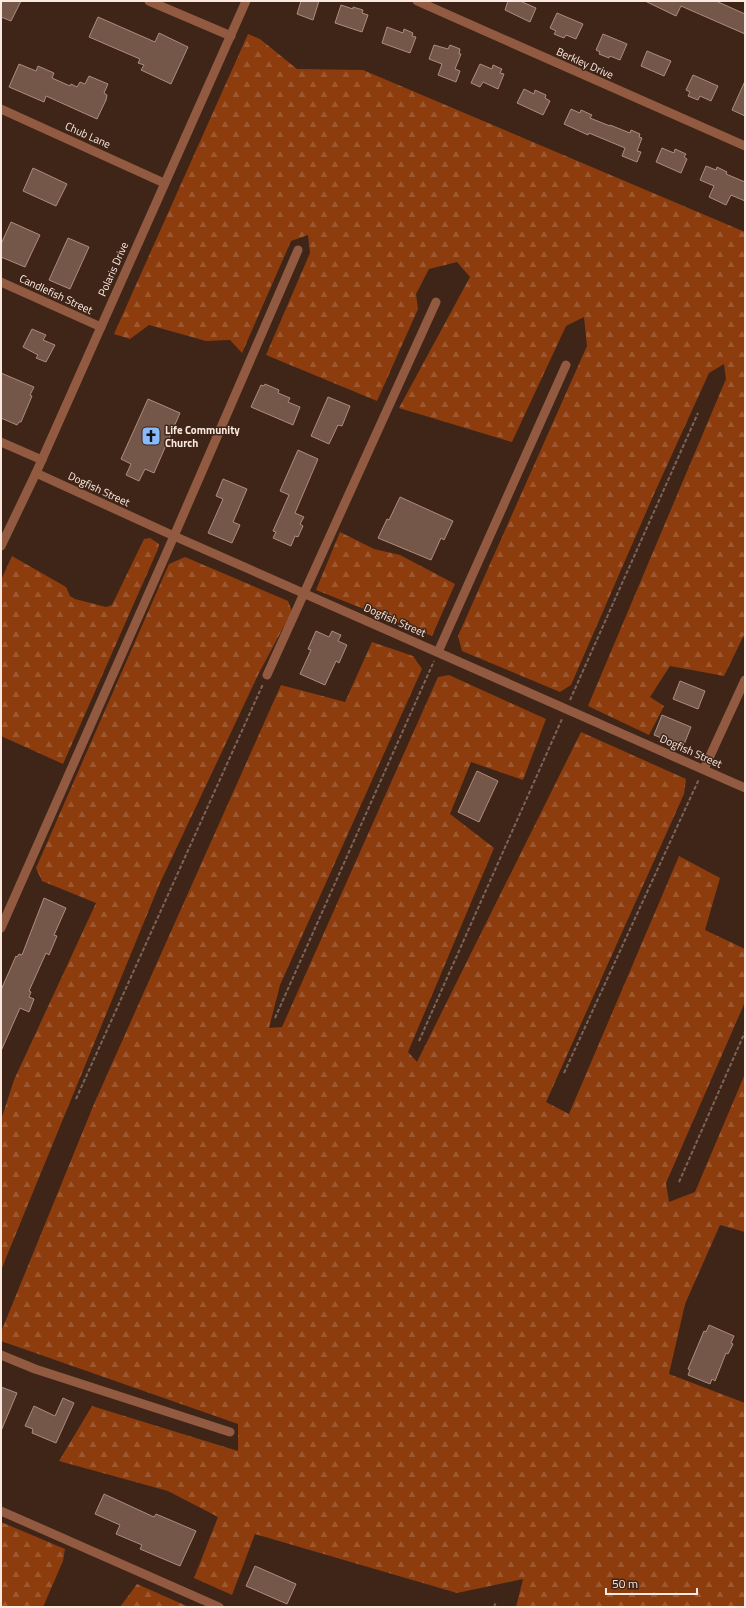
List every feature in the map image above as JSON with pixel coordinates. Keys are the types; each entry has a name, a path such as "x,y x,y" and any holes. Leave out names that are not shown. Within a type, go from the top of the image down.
{"street":[{"path":"149,1 231,36"},
{"name":"Polaris Drive","path":"1,546 42,460 246,1"},
{"name":"Berkley Drive","path":"417,1 745,146"},
{"name":"Chub Lane","path":"1,109 164,183"},
{"path":"1,928 298,250"},
{"name":"Candlefish Street","path":"1,282 100,327"},
{"path":"267,676 436,302"},
{"path":"438,652 566,365"},
{"path":"1,442 42,460"},
{"name":"Dogfish Street","path":"36,473 174,536 745,788"},
{"path":"704,769 745,680"},
{"path":"1,1355 35,1369 230,1432"},
{"path":"1,1511 219,1607"}],"path":[{"path":"419,1041 698,413"},
{"path":"275,1018 438,652"},
{"path":"76,1099 267,676"},
{"path":"564,1072 704,769"},
{"path":"679,1182 745,1032"},
{"path":"494,1607 496,1602"}],"green space":[{"path":"248,34 260,39 297,69 363,70 745,232 745,633 724,676 670,666 650,697 664,706 649,735 588,706 726,379 724,364 709,373 654,494 571,685 560,692 462,651 458,636 587,346 584,317 566,326 512,442 399,408 470,277 457,262 429,269 416,294 418,309 377,401 266,355 310,253 308,235 291,241 242,353 230,340 206,341 149,325 130,339 114,334"},
{"path":"340,532 374,549 400,555 455,584 432,636 316,590"},
{"path":"150,538 159,544 158,549 63,764 1,736 1,580 12,556 66,587 70,596 75,599 106,607 112,605 144,539"},
{"path":"185,557 288,601 292,611 259,673 160,883 1,1270 1,1120 14,1080 96,903 42,881 36,868 169,564"},
{"path":"372,642 413,656 422,669 280,985 269,1028 282,1027 438,677 449,675 546,719 523,780 471,762 450,814 494,848 408,1052 417,1062 581,732 686,779 684,794 546,1102 569,1114 679,856 720,878 705,930 745,949 745,1002 666,1183 669,1202 695,1192 745,1074 745,1232 720,1225 685,1304 669,1374 745,1403 745,1607 516,1607 523,1579 457,1593 255,1534 232,1595 194,1578 218,1517 168,1491 59,1461 92,1406 238,1451 238,1424 1,1341 1,1332 94,1104 281,685 345,702"},
{"path":"1,1522 65,1549 63,1561 43,1607 1,1607"},
{"path":"137,1584 189,1607 120,1607"}],"building":[{"path":"1,1 21,1 11,21 1,17"},
{"path":"301,1 319,1 313,20 297,14"},
{"path":"508,1 520,1 536,8 530,22 505,10"},
{"path":"645,1 716,1 745,14 745,34 681,6 676,16"},
{"path":"341,5 353,9 353,7 363,10 362,13 368,15 362,32 335,23"},
{"path":"557,13 583,24 576,39 566,35 564,38 554,34 556,31 550,28"},
{"path":"98,17 155,42 159,33 188,47 171,84 141,70 144,65 138,63 140,59 89,37"},
{"path":"387,27 403,33 404,29 413,33 412,36 416,37 410,53 382,43"},
{"path":"603,34 627,44 620,60 599,54 600,52 596,50"},
{"path":"434,45 448,49 450,45 460,49 459,54 461,54 455,69 460,71 456,82 438,75 442,64 429,59"},
{"path":"647,51 671,61 664,76 641,66"},
{"path":"19,64 36,71 38,66 54,73 52,78 70,86 71,84 77,87 80,82 85,84 89,76 108,84 104,93 107,95 106,100 97,119 46,96 44,102 9,87"},
{"path":"480,64 492,69 493,65 502,69 500,73 504,74 498,89 483,82 480,87 471,83"},
{"path":"693,75 718,86 711,101 700,96 698,100 688,96 690,92 686,90"},
{"path":"745,81 745,116 732,110"},
{"path":"524,89 534,94 535,90 546,95 545,98 550,101 543,115 517,103"},
{"path":"571,109 580,113 581,110 592,115 590,118 610,126 630,133 631,130 640,134 639,137 642,138 637,151 641,152 637,162 622,156 625,148 589,133 588,135 564,124"},
{"path":"662,148 674,153 675,149 686,154 684,157 687,159 681,173 656,162"},
{"path":"706,166 716,170 717,167 727,172 726,174 745,182 745,201 731,195 726,205 709,197 714,186 700,180"},
{"path":"33,168 67,184 56,206 23,191"},
{"path":"11,222 40,235 25,267 1,257 1,244"},
{"path":"68,238 89,247 70,289 49,280"},
{"path":"32,329 46,335 43,340 55,345 46,362 36,358 38,355 23,347"},
{"path":"1,373 34,387 30,395 32,396 21,422 17,425 1,418"},
{"path":"265,384 279,390 278,393 290,398 288,402 300,407 293,425 251,407 261,385 264,386"},
{"path":"328,397 350,406 342,426 338,425 329,444 311,436"},
{"name":"Life Community Church","path":"148,399 180,413 154,473 145,469 139,481 126,475 131,464 121,459"},
{"path":"298,450 318,459 295,513 304,517 300,524 303,526 298,537 295,536 291,546 273,538 276,532 273,531 289,495 280,491"},
{"path":"223,479 247,489 233,522 240,525 232,543 208,533 223,499 216,496"},
{"path":"400,497 453,521 444,540 441,538 431,560 378,538"},
{"path":"316,631 329,637 332,631 341,635 338,641 347,645 339,663 336,661 325,685 300,674 311,650 308,649"},
{"path":"680,681 705,691 698,709 673,699"},
{"path":"662,715 691,727 683,747 654,735"},
{"path":"477,771 498,781 479,822 458,812"},
{"path":"44,898 66,908 54,935 57,936 49,955 46,953 29,991 31,992 29,997 34,999 29,1012 20,1008 1,1051 1,990 16,956 17,957 19,954 22,955"},
{"path":"709,1325 734,1336 731,1343 733,1344 728,1354 726,1353 715,1381 712,1379 710,1384 688,1375 690,1370 688,1369 704,1331 706,1332"},
{"path":"1,1387 17,1393 1,1431"},
{"path":"63,1398 74,1403 56,1443 32,1433 33,1429 25,1426 34,1406 55,1416"},
{"path":"104,1494 154,1517 156,1514 196,1531 180,1566 140,1549 142,1545 116,1534 120,1525 95,1514"},
{"path":"255,1566 296,1584 287,1604 246,1586"}],"place":[{"name":"Life Community Church","path":"151,436"}]}
